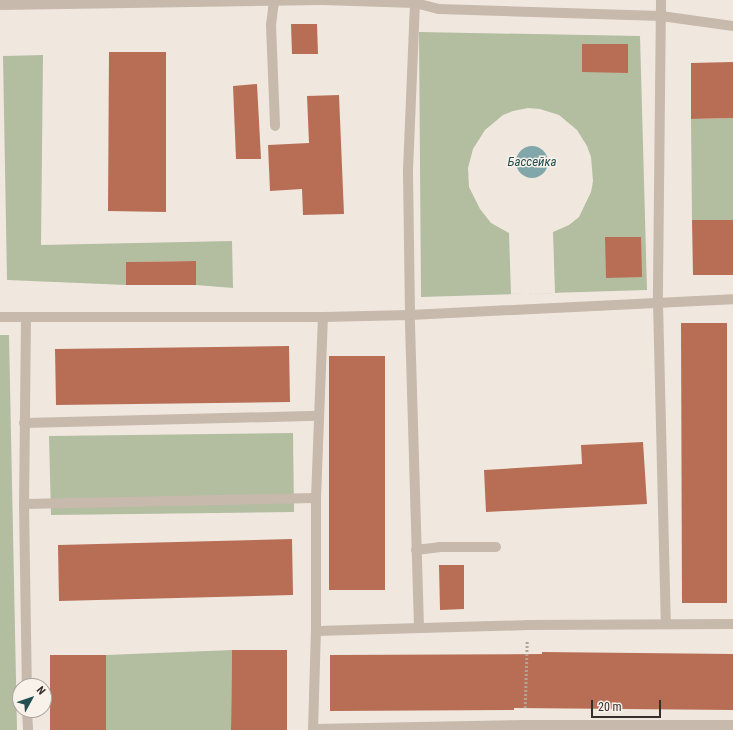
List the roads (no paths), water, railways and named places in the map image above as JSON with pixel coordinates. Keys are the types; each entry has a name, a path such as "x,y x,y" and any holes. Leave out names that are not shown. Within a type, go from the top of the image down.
{"lane":[{"path":"0,5 38,2 323,0 415,1 439,9 661,16 733,26"},
{"path":"661,0 658,302 666,623"},
{"path":"274,1 271,25 275,126"},
{"path":"415,1 408,170 410,315 419,627"},
{"path":"0,317 323,317 410,315 733,299"},
{"path":"26,317 24,504 27,678"},
{"path":"323,317 316,498 316,631 313,729 524,725 733,725"},
{"path":"24,423 319,416"},
{"path":"24,504 316,498"},
{"path":"416,550 439,547 496,547"},
{"path":"316,631 528,625 666,623 733,624"},
{"path":"28,718 28,730"}],"water":[{"name":"Бассейка","path":"529,146 535,146 545,153 548,162 547,168 541,175 535,178 529,178 519,171 516,165 516,159 523,149"}]}
